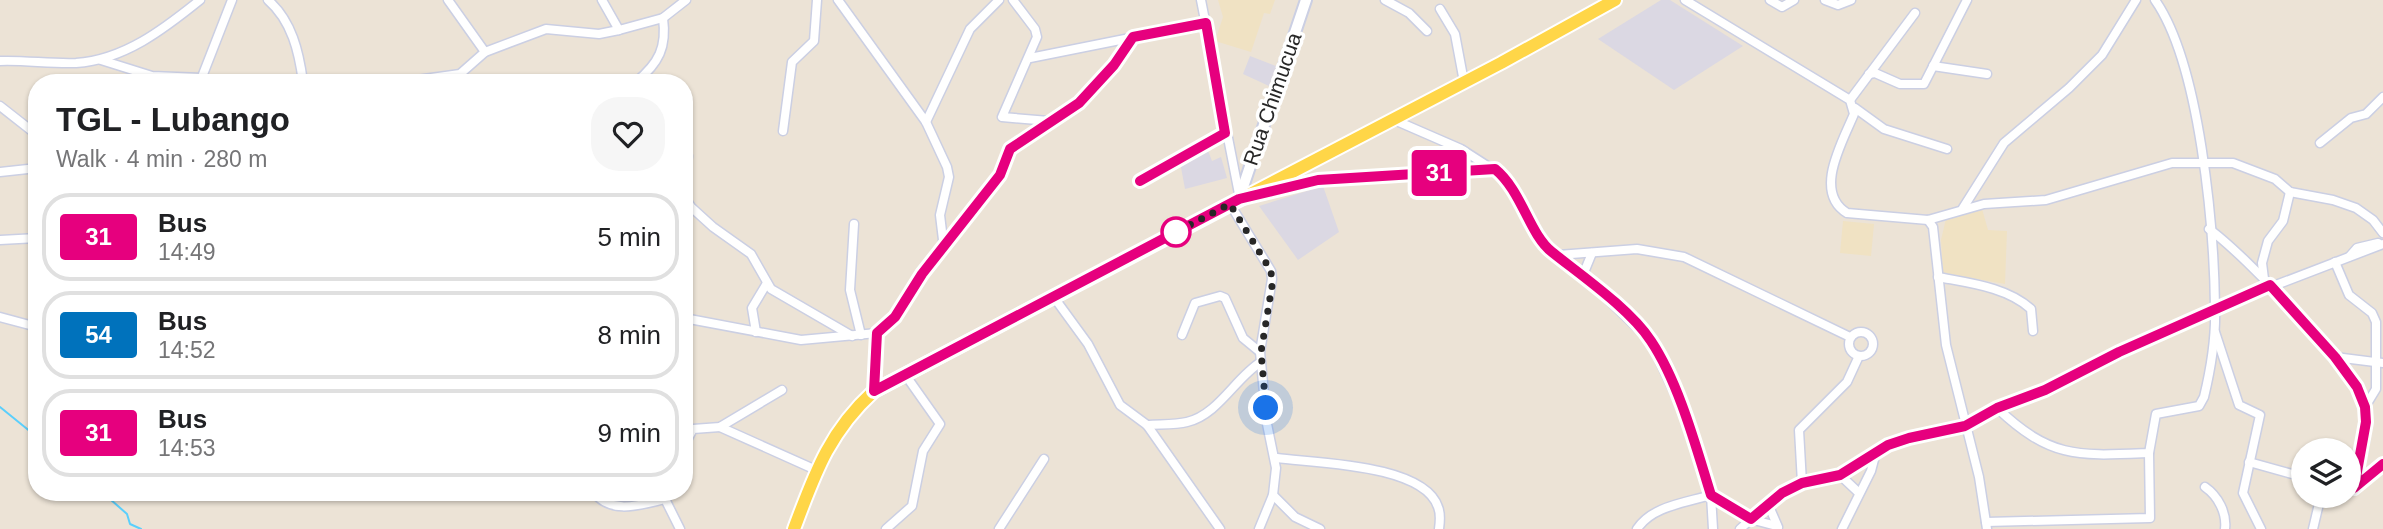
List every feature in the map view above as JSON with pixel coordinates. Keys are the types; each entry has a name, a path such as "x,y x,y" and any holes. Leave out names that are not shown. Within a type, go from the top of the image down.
{"main road":[{"path":"794,529 816,470 844,421 874,391 1615,0"}],"street":[{"path":"0,61 77,63 101,60 156,34 200,0"},
{"path":"203,74 232,0"},
{"path":"268,0 279,12 296,44 302,74"},
{"path":"448,0 485,52"},
{"path":"602,0 619,30"},
{"path":"464,74 485,52 546,29 599,34 619,30 663,18 686,0"},
{"path":"783,131 792,62 814,41 817,0"},
{"path":"838,0 926,122 949,177 940,215 944,248"},
{"path":"926,122 970,29 999,0"},
{"path":"1013,0 1035,29 1037,37 1030,58 1021,67 1002,117 1049,121"},
{"path":"1201,0 1225,133 1234,201 1271,271 1272,286 1261,357 1267,424 1277,458 1273,495 1259,529"},
{"name":"Rua Chimucua","path":"1234,201 1306,0"},
{"path":"1385,0 1409,13 1427,31"},
{"path":"1685,0 1852,104 1884,129 1947,149"},
{"path":"1770,0 1782,7 1794,0"},
{"path":"1825,0 1838,5 1851,0"},
{"path":"1869,74 1875,73 1900,84 1924,85 1968,0"},
{"path":"1964,208 2004,144 2069,88 2102,55 2136,0"},
{"path":"1928,220 1933,227 1946,345 1979,477 1986,526 2147,520 2151,514 2148,453 2155,414 2199,406 2209,375 2216,308 2203,163 2180,54 2169,20 2155,0"},
{"path":"1440,9 1455,34 1464,82"},
{"path":"1914,13 1869,74 1852,104 1831,185 1831,197 1837,207 1860,215 1928,220 1964,208 2046,200 2172,163 2233,163 2275,179 2290,192 2333,200 2356,208 2373,220 2383,233"},
{"path":"644,74 654,65 664,48 663,18"},
{"path":"1030,58 1206,23"},
{"path":"693,320 801,340 877,333 895,317 922,274 1000,175 1010,149 1079,103 1114,65 1133,37"},
{"path":"101,60 146,74"},
{"path":"1933,66 1987,74"},
{"path":"2320,143 2351,118 2366,114 2383,97"},
{"path":"0,106 28,128"},
{"path":"1392,120 1461,149 1495,169 1520,198 1551,251 1583,275 1650,340 1690,428 1711,495 1713,529"},
{"path":"1140,181 1225,133"},
{"path":"0,172 28,169"},
{"path":"1234,201 1318,180 1495,169"},
{"path":"2256,272 2270,236 2283,221 2290,192"},
{"path":"693,209 713,228 751,254 768,283 779,294 857,336"},
{"path":"854,224 849,282 857,336"},
{"path":"2209,229 2267,282 2335,357 2357,387 2365,407 2365,436 2361,451"},
{"path":"0,240 28,238"},
{"path":"1740,529 1768,504 1802,483 1840,475 1876,452 1909,438 1965,426 1997,408 2045,390 2267,282 2348,259 2357,248 2374,242 2383,244"},
{"path":"1558,255 1637,249 1684,257 1850,337"},
{"path":"1583,275 1592,253"},
{"path":"2262,262 2267,282"},
{"path":"2335,262 2349,295 2372,313 2376,322 2380,363 2376,389 2365,407"},
{"path":"1938,277 1978,285 2023,302 2031,309 2033,331"},
{"path":"756,332 752,308 768,283"},
{"path":"1053,296 1088,344 1120,405 1147,425 1220,529"},
{"path":"1182,335 1195,303 1220,296 1225,298 1243,338 1261,357"},
{"path":"0,317 28,325"},
{"path":"2214,330 2239,405 2260,415 2243,493 2261,529"},
{"path":"1802,483 1799,430 1847,382 1859,356 1870,352 1873,344 1871,337 1861,331 1850,337"},
{"path":"874,391 877,333"},
{"path":"1850,337 1850,349 1859,356"},
{"path":"1147,425 1188,422 1200,416 1261,357"},
{"path":"2335,357 2380,363"},
{"path":"886,529 912,506 923,451 940,424 904,373"},
{"path":"693,429 720,426 782,390"},
{"path":"1997,408 2019,429 2055,449 2094,453 2148,453"},
{"path":"720,426 816,470"},
{"path":"1842,529 1858,492 1871,471 1876,452"},
{"path":"1277,458 1401,476 1428,492 1438,505 1439,529"},
{"path":"999,529 1044,459"},
{"path":"2249,462 2291,474"},
{"path":"2361,481 2383,464"},
{"path":"1840,475 1858,492"},
{"path":"2205,486 2214,493 2221,507 2225,529"},
{"path":"1273,495 1295,517 1320,529"},
{"path":"1637,529 1644,518 1656,511 1711,495 1751,519 1778,527"},
{"path":"600,501 613,507 640,501"},
{"path":"668,501 680,529"},
{"path":"1768,504 1778,527"},
{"path":"2313,529 2318,508"}],"shaded area":[{"path":"1218,0 1275,0 1270,14 1264,13 1251,52 1215,41 1223,17"},
{"path":"1661,0 1670,0 1743,46 1674,90 1598,39"},
{"path":"1250,56 1276,66 1269,86 1243,74"},
{"path":"1207,148 1212,161 1221,157 1227,178 1185,189 1180,162"},
{"path":"1323,186 1339,232 1298,260 1259,206"},
{"path":"1982,209 1988,230 2007,231 2005,284 1943,273 1941,240 1946,219"},
{"path":"1843,221 1874,224 1871,256 1840,253"}],"waterway":[{"path":"0,407 28,430"},
{"path":"112,501 127,514 130,524 141,529"}],"bus line":[{"name":"31","path":"1140,181 1225,133 1206,23 1133,37 1114,65 1079,103 1010,149 1000,175 922,274 895,317 877,333 874,391 1239,199 1318,180 1495,169 1520,198 1532,223 1551,251 1583,275 1650,340 1690,428 1711,495 1751,519 1782,493 1802,483 1840,475 1888,445 1965,426 1997,408 2045,390 2119,352 2270,285 2315,338 2335,357 2357,387 2365,407 2366,422 2354,488 2383,464"}],"route":[{"path":"1176,232 1172,234 1230,204 1271,271 1272,286 1261,352 1266,408"}]}
